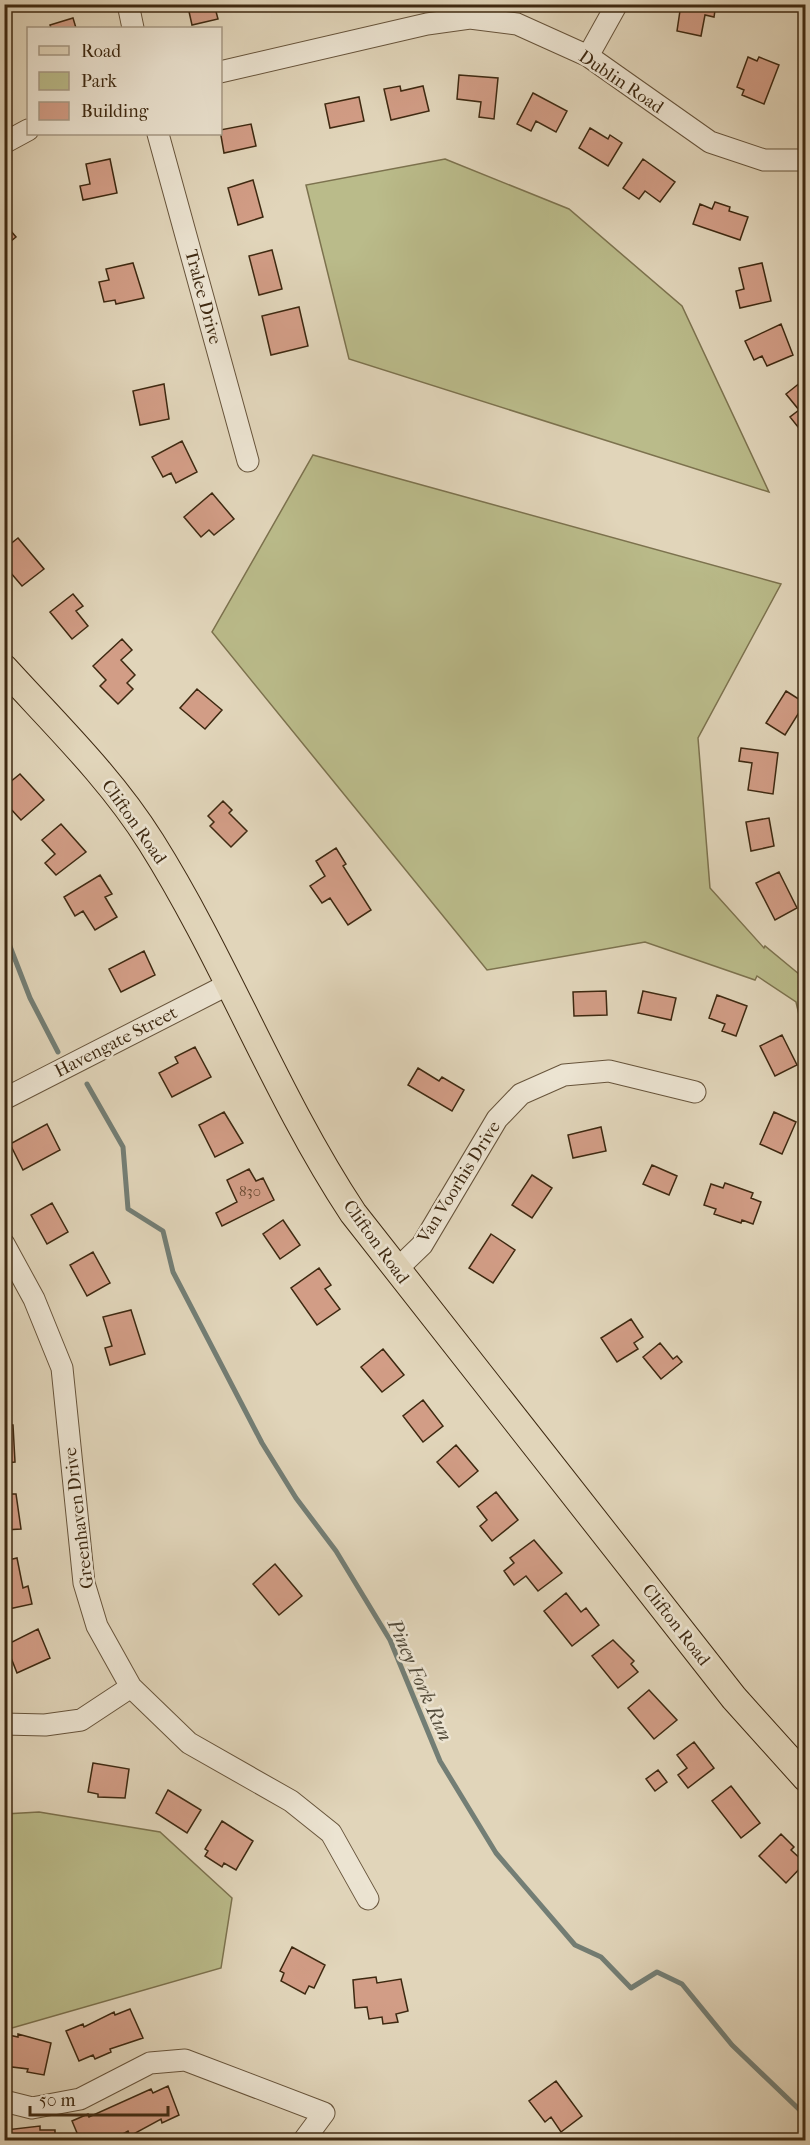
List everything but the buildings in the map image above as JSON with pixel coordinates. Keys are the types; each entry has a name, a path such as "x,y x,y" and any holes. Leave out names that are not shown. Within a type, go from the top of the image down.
{"main road":[{"name":"Clifton Road","path":"4,668 104,778 146,834 324,1167 353,1213 734,1698 806,1778"}],"street":[{"path":"128,4 133,27"},
{"path":"588,56 617,4"},
{"name":"Dublin Road","path":"222,72 427,24 470,18 517,24 588,56 710,142 764,160 806,160"},
{"path":"4,143 27,131"},
{"name":"Tralee Drive","path":"159,135 248,461"},
{"name":"Havengate Street","path":"4,1099 227,985"},
{"name":"Van Voorhis Drive","path":"396,1270 422,1245 497,1119 521,1094 564,1075 609,1071 695,1092"},
{"name":"Greenhaven Drive","path":"4,1244 34,1299 62,1368 84,1582 97,1626 130,1687 189,1743 291,1801 331,1833 368,1899"},
{"path":"4,1725 45,1725 81,1720 130,1687"},
{"path":"4,2101 32,2108 80,2099 150,2063 185,2060 324,2112 304,2140"}],"green space":[{"path":"445,159 569,209 682,306 769,492 349,359 306,185"},
{"path":"313,455 781,584 698,738 710,888 764,948 765,946 805,979 805,1040 796,1002 757,976 755,980 645,942 487,970 212,632"},
{"path":"39,1812 160,1832 232,1898 221,1968 5,2030 5,1814"}],"waterway":[{"name":"Piney Fork Run","path":"4,931 30,998 58,1052"},
{"name":"Piney Fork Run","path":"87,1084 123,1147 128,1209 163,1231 173,1272 262,1443 296,1498 336,1551 390,1640 440,1761 496,1853 575,1945 601,1957 631,1988 657,1972 682,1984 732,2045 806,2116"}]}
